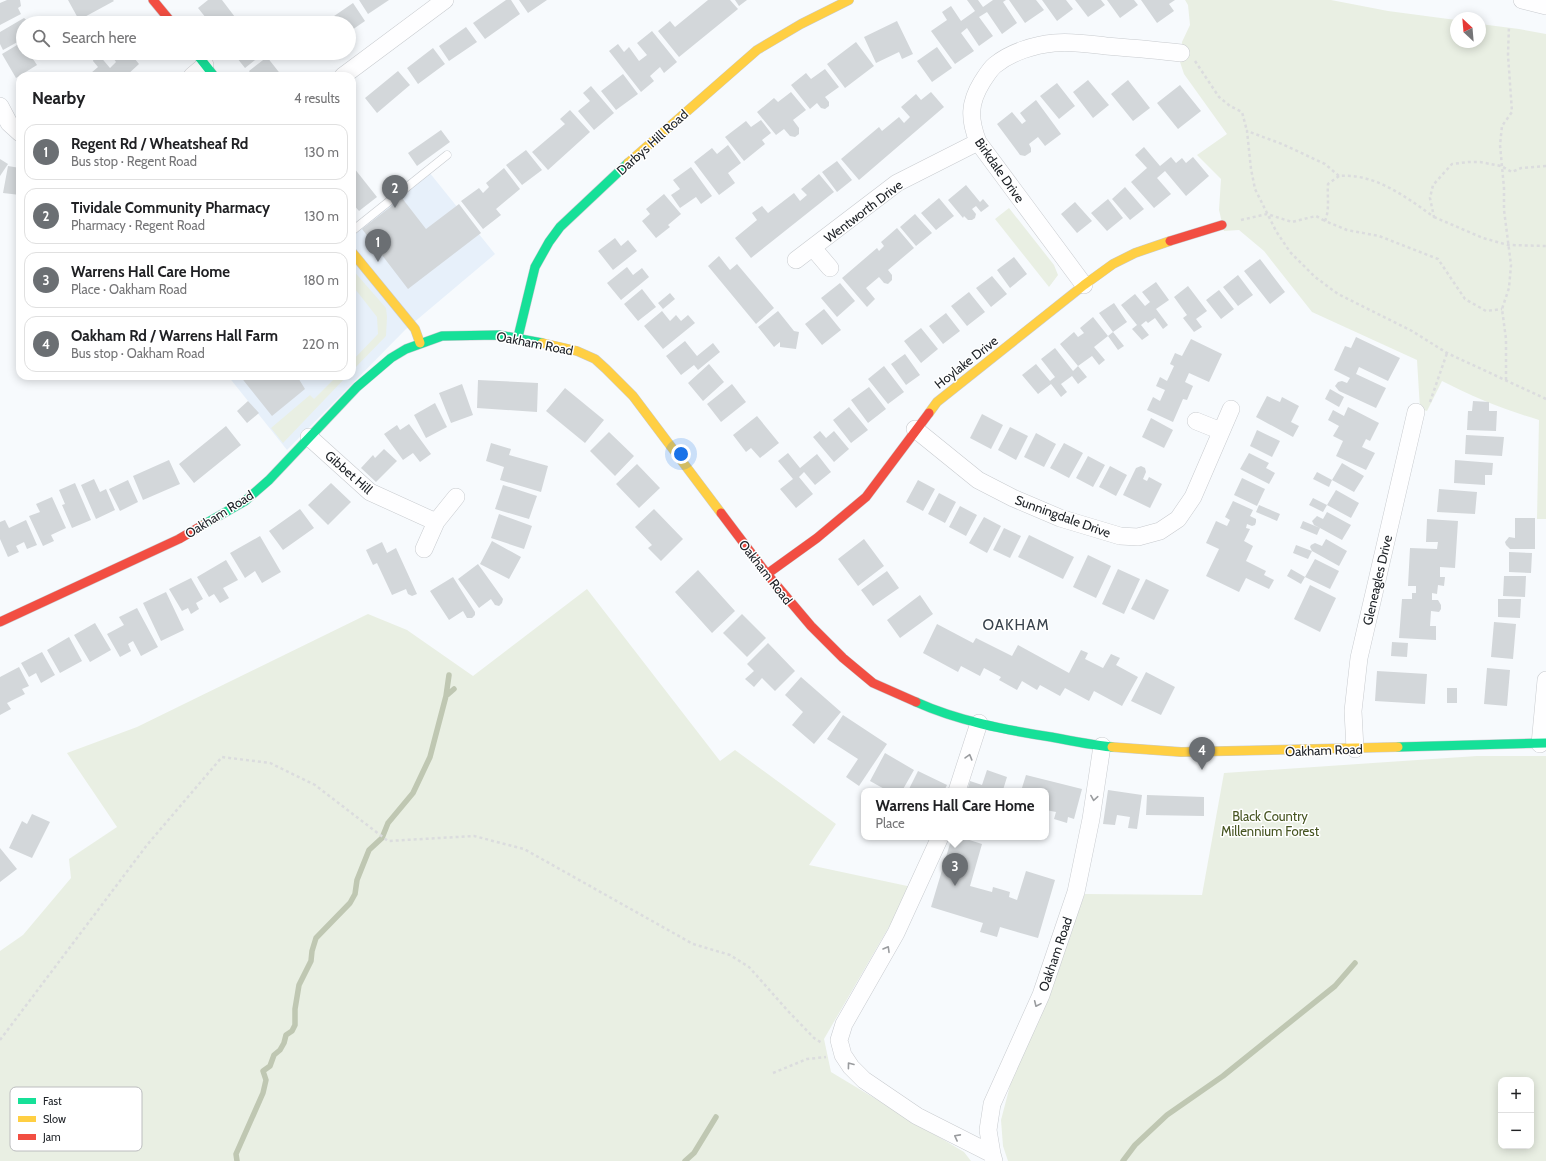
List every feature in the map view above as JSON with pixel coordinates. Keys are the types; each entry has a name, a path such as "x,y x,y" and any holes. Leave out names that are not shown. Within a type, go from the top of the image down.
{"street":[{"path":"153,0 166,16"},
{"path":"348,72 445,0"},
{"name":"Darbys Hill Road","path":"518,337 535,267 560,226 660,135 757,50 801,24 849,0"},
{"path":"1526,0 1546,6"},
{"name":"Birkdale Drive","path":"1084,285 978,142 972,118 972,106 975,93 994,65 1008,56 1024,50 1055,43 1084,44 1181,53"},
{"path":"197,72 205,65"},
{"path":"0,106 9,123 16,129"},
{"name":"Wentworth Drive","path":"796,260 897,183 978,142"},
{"name":"Hoylake Drive","path":"767,574 817,538 866,497 915,429 937,402 1084,285 1113,264 1135,253 1158,244 1222,225"},
{"name":"Wentworth Drive","path":"813,248 830,268"},
{"path":"356,257 415,329 420,342"},
{"name":"Oakham Road","path":"0,622 179,539 245,501 269,480 357,387 391,358 420,342 442,336 499,335 518,337 560,346 577,351 595,359 633,396 767,574 811,626 842,658 873,683 935,711 979,723 1025,733 1102,746 1181,752 1273,752 1543,743"},
{"name":"Sunningdale Drive","path":"915,429 978,480 1013,498 1060,518 1082,525 1120,536 1138,537 1160,531 1178,519 1193,497 1231,408"},
{"name":"Gleneagles Drive","path":"1355,749 1353,711 1359,658 1416,412"},
{"path":"1196,421 1221,431"},
{"name":"Gibbet Hill","path":"309,437 370,492 436,522"},
{"path":"424,549 436,522 456,497"},
{"path":"1543,743 1546,680"},
{"path":"958,788 979,723"},
{"name":"Oakham Road","path":"993,1158 988,1130 992,1104 1041,995 1076,892 1091,819 1102,746"},
{"name":"Oakham Road","path":"939,840 896,933 844,1024 839,1040 843,1055 851,1067 864,1080 917,1116 993,1158"}],"lane":[{"path":"356,228 447,155"}],"path":[{"path":"1506,380 1506,339 1502,309 1509,288 1511,265 1504,210 1504,188 1500,145 1502,126 1512,112 1508,55 1509,26"},
{"path":"1181,53 1195,60 1219,96 1230,106 1242,112 1247,131 1250,162 1255,189 1267,214 1290,252 1315,276 1338,294 1412,331 1447,353 1546,399"},
{"path":"1247,131 1282,144 1326,164 1339,176"},
{"path":"1434,217 1430,198 1433,185 1452,164 1480,162 1501,166 1512,172 1521,168 1546,166"},
{"path":"1325,221 1329,210 1327,199 1328,184 1339,176 1349,175 1368,178 1394,190 1434,217 1484,238 1508,245 1546,246"},
{"path":"1222,225 1267,214 1292,222 1316,216 1347,230 1379,236 1438,259 1465,299 1486,311 1502,309"},
{"path":"1416,412 1427,411 1447,353"},
{"path":"0,1040 147,845 222,757 270,763 315,785 388,841 474,836 524,849 692,944 730,955 749,967 814,1038 843,1055"},
{"path":"773,1073 807,1059 843,1055"}],"shaded area":[{"path":"425,167 495,254 406,329 356,380 356,224"},
{"path":"231,380 356,380 287,450"}],"green space":[{"path":"1185,0 1331,0 1388,11 1450,19 1450,48 1486,48 1486,25 1546,34 1546,519 1537,519 1539,420 1489,403 1442,381 1427,411 1420,409 1417,360 1312,312 1264,251 1239,230 1224,231 1219,210 1221,179 1197,155 1227,134 1184,74 1180,62 1182,42 1190,25 1188,5"},
{"path":"1009,208 1054,265 1058,275 1049,287 995,219"},
{"path":"356,274 386,308 387,317 386,336 356,367 356,357 378,334 377,317 356,290"},
{"path":"333,380 343,380 283,443 271,428 310,395 314,399"},
{"path":"587,589 720,761 735,750 836,824 809,865 912,887 824,1039 831,1072 964,1152 971,1161 0,1161 0,951 23,935 71,878 69,859 117,827 67,753 137,727 368,614 407,630 473,676"},
{"name":"Black Country Millennium Forest","path":"1477,756 1546,756 1546,1161 1008,1161 1003,1146 1001,1120 1012,1078 1085,894 1202,895 1224,773"}],"building":[{"path":"7,0 20,0 21,6 18,8 21,14 0,25 0,3"},
{"path":"68,0 114,1 86,16 77,16"},
{"path":"208,0 222,0 234,16 204,16 198,8"},
{"path":"359,0 389,0 368,14"},
{"path":"506,0 511,0 520,14 485,39 473,23"},
{"path":"519,0 547,0 528,13"},
{"path":"708,0 730,0 738,9 679,57 658,31 670,21 675,27"},
{"path":"735,0 747,0 739,6"},
{"path":"967,0 978,0 983,7 993,0 1006,0 1003,2 1017,23 1002,34 987,12 979,17 993,36 979,46 967,28 961,33 974,51 955,64 931,31 947,20 942,12 951,6 961,21 975,11"},
{"path":"1009,0 1036,0 1044,10 1025,23"},
{"path":"1042,0 1066,0 1073,9 1057,21"},
{"path":"1075,0 1101,0 1105,5 1088,17"},
{"path":"1107,0 1134,0 1138,5 1120,18"},
{"path":"1141,0 1175,0 1169,4 1174,11 1157,23"},
{"path":"353,3 365,21 356,27 356,16 334,16"},
{"path":"897,21 913,54 902,59 899,52 876,63 864,37"},
{"path":"16,23 16,43 3,50 0,44 0,32"},
{"path":"466,27 477,42 449,61 439,46"},
{"path":"652,31 677,62 664,73 660,67 650,76 654,81 641,92 609,51 618,44 624,52 629,47 639,61 647,55 637,43"},
{"path":"856,42 874,66 845,88 827,64"},
{"path":"16,46 16,60 34,60 37,65 26,72 16,72 16,78 2,54"},
{"path":"937,47 952,68 932,82 917,61"},
{"path":"433,48 445,64 418,84 407,68"},
{"path":"93,60 103,60 110,68 116,62 115,60 136,60 139,64 130,72 92,72 98,67"},
{"path":"239,60 255,60 245,68"},
{"path":"263,60 269,60 279,72 250,72"},
{"path":"825,69 839,87 825,97 829,102 829,106 825,109 821,108 817,103 810,109 791,85 806,73 811,79"},
{"path":"398,71 410,85 377,113 365,98"},
{"path":"623,74 638,94 616,110 601,91"},
{"path":"1088,80 1109,105 1093,118 1073,92"},
{"path":"1128,80 1150,108 1133,121 1111,94"},
{"path":"1057,83 1075,106 1059,119 1040,96"},
{"path":"1180,85 1201,111 1178,129 1157,103"},
{"path":"591,86 614,113 594,130 578,111 590,101 583,93"},
{"path":"791,92 806,110 793,120 799,128 799,134 795,137 790,136 784,129 776,135 757,112 774,98 778,102"},
{"path":"931,92 944,107 859,180 841,159 879,127 882,131 899,117 904,123 910,117 901,107 916,94 921,100"},
{"path":"1036,100 1061,134 1045,146 1038,137 1029,144 1031,152 1025,156 1020,155 997,124 1012,112 1022,124 1026,121 1020,113"},
{"path":"570,110 590,132 548,170 532,152 565,124 560,119"},
{"path":"761,120 771,133 762,140 765,144 744,161 725,137 746,121 751,127"},
{"path":"441,130 450,142 417,166 408,153"},
{"path":"728,145 741,163 728,173 735,183 719,195 694,162 712,148 717,154"},
{"path":"1144,147 1160,166 1171,157 1176,163 1182,158 1186,163 1193,157 1209,176 1186,196 1165,171 1157,178 1171,194 1154,208 1131,182 1147,168 1135,155"},
{"path":"526,150 542,170 522,185 506,165"},
{"path":"0,159 8,164 0,176"},
{"path":"837,161 852,180 837,192 822,172"},
{"path":"8,166 16,167 16,195 3,193"},
{"path":"691,167 712,196 701,204 696,197 680,208 671,195 680,189 673,180"},
{"path":"504,168 520,189 496,209 501,215 483,229 461,201 479,188 483,193 489,187 486,183"},
{"path":"356,171 377,197 359,211 356,208"},
{"path":"819,174 834,192 751,258 735,238 757,220 752,213 762,206 768,213 794,193 800,201 807,195 801,189"},
{"path":"966,185 980,202 983,199 989,206 981,212 976,206 972,209 976,214 975,218 972,220 968,220 964,216 963,218 948,200"},
{"path":"1125,187 1144,209 1130,220 1112,199"},
{"path":"664,194 681,214 668,225 670,227 656,238 642,221 650,214 646,209"},
{"path":"402,198 426,229 459,204 481,233 408,289 362,229"},
{"path":"939,198 954,216 936,230 921,213"},
{"path":"1108,199 1123,218 1107,231 1091,213"},
{"path":"1075,202 1092,221 1077,233 1061,214"},
{"path":"915,214 932,233 916,246 900,227"},
{"path":"897,228 914,248 888,270 892,275 892,280 888,284 884,283 879,277 866,288 875,299 867,307 842,278 877,248 879,251 884,246 881,242"},
{"path":"615,238 621,246 628,240 637,251 613,270 598,251"},
{"path":"719,256 730,270 737,264 774,308 756,324 708,266"},
{"path":"1014,257 1027,274 1010,288 997,270"},
{"path":"1260,259 1285,292 1270,304 1244,271"},
{"path":"627,267 633,275 642,268 649,277 621,300 607,283"},
{"path":"1238,275 1253,295 1238,306 1223,287"},
{"path":"992,276 1007,294 991,307 976,288"},
{"path":"1156,282 1169,300 1156,309 1168,325 1163,329 1155,318 1148,323 1146,321 1141,325 1149,335 1142,340 1132,329 1137,325 1121,305 1135,294 1145,306 1150,302 1142,292"},
{"path":"840,283 855,301 837,317 821,298"},
{"path":"1188,286 1207,311 1196,319 1202,327 1194,332 1183,318 1187,315 1174,297"},
{"path":"642,289 656,307 638,321 624,304"},
{"path":"1219,290 1234,309 1221,319 1206,300"},
{"path":"969,292 985,312 967,326 951,306"},
{"path":"670,293 675,299 663,309 658,303"},
{"path":"1114,303 1127,322 1113,332 1099,313"},
{"path":"824,309 841,330 822,345 805,324"},
{"path":"662,311 670,321 676,315 681,321 688,315 695,323 663,349 644,326"},
{"path":"778,311 794,331 799,332 796,349 780,347 780,342 774,347 758,327"},
{"path":"946,313 960,331 943,344 929,326"},
{"path":"1093,317 1108,336 1094,347 1105,360 1099,365 1092,356 1078,366 1060,344 1074,332 1078,337 1084,333 1080,328"},
{"path":"921,328 938,349 921,363 904,341"},
{"path":"1113,332 1124,346 1118,350 1108,336"},
{"path":"1356,337 1400,358 1388,381 1359,367 1356,374 1386,388 1376,408 1339,391 1335,386 1338,382 1342,381 1347,383 1350,378 1334,370 1345,346 1351,348"},
{"path":"1191,339 1222,354 1209,382 1189,373 1185,382 1193,386 1187,400 1183,399 1173,422 1147,410 1153,397 1160,401 1165,390 1156,386 1160,377 1167,381 1174,366 1170,364 1175,353 1182,356"},
{"path":"685,341 697,356 713,343 720,352 698,370 694,365 681,375 666,356"},
{"path":"1055,348 1073,371 1078,366 1087,377 1078,384 1072,376 1061,384 1067,392 1061,397 1051,384 1038,394 1022,375 1036,364 1050,381 1055,377 1041,359"},
{"path":"905,354 920,375 906,385 891,364"},
{"path":"709,364 724,382 703,401 688,383"},
{"path":"884,366 904,392 888,404 868,379"},
{"path":"243,380 299,380 305,389 272,416"},
{"path":"478,380 538,383 537,412 477,408"},
{"path":"462,384 473,415 451,423 439,393"},
{"path":"732,384 746,402 721,422 707,404"},
{"path":"869,387 886,409 868,423 851,400"},
{"path":"565,388 604,420 585,443 546,411"},
{"path":"1330,389 1344,397 1339,407 1325,399"},
{"path":"1267,396 1280,402 1282,397 1299,406 1291,422 1299,426 1293,437 1256,417"},
{"path":"248,401 259,413 247,423 237,411"},
{"path":"1473,401 1489,402 1489,411 1497,411 1496,431 1467,430 1468,411 1472,411"},
{"path":"435,403 447,427 426,438 414,415"},
{"path":"849,407 868,430 851,443 833,420"},
{"path":"1348,407 1379,423 1370,441 1366,439 1362,447 1375,453 1366,470 1336,456 1343,441 1333,436 1339,426 1328,420 1333,410 1344,416"},
{"path":"982,414 1003,425 991,449 970,438"},
{"path":"757,416 779,443 760,458 751,448 746,452 733,435"},
{"path":"1151,418 1173,430 1164,448 1142,437"},
{"path":"409,424 431,454 420,462 413,453 403,460 384,434 397,425 400,430"},
{"path":"226,426 241,445 194,483 179,464"},
{"path":"1010,427 1028,436 1016,460 998,450"},
{"path":"1257,430 1280,441 1272,457 1250,446"},
{"path":"820,431 826,438 834,431 849,449 834,462 813,437"},
{"path":"609,432 634,456 615,476 590,451"},
{"path":"1036,433 1056,444 1044,467 1024,457"},
{"path":"1466,435 1504,437 1502,456 1465,454"},
{"path":"491,443 511,449 509,455 548,466 541,492 500,480 504,467 486,461"},
{"path":"1064,443 1083,453 1069,478 1050,468"},
{"path":"384,449 397,461 376,482 361,468 373,455 375,458"},
{"path":"788,453 800,468 817,454 831,472 815,485 804,472 799,477 813,494 796,508 780,489 793,479 778,461"},
{"path":"1249,453 1269,463 1266,468 1275,473 1269,484 1240,469"},
{"path":"1088,456 1105,465 1093,487 1076,478"},
{"path":"169,460 180,484 143,500 133,476"},
{"path":"1455,460 1493,463 1492,475 1485,475 1485,485 1454,483"},
{"path":"1342,463 1364,476 1354,492 1332,480"},
{"path":"637,464 660,488 639,508 616,484"},
{"path":"1110,466 1127,475 1116,496 1099,487"},
{"path":"1141,466 1145,468 1146,472 1143,479 1147,481 1149,477 1162,484 1150,508 1123,495 1136,468"},
{"path":"1317,472 1332,480 1329,487 1313,479"},
{"path":"1242,478 1265,489 1257,506 1234,495"},
{"path":"94,479 100,492 106,489 115,510 96,519 81,485"},
{"path":"128,480 138,502 120,511 109,489"},
{"path":"918,480 935,489 923,511 906,502"},
{"path":"75,483 91,520 72,528 62,505 65,504 59,490"},
{"path":"331,483 351,502 328,525 308,505"},
{"path":"503,485 537,496 529,519 495,509"},
{"path":"1439,489 1477,492 1475,514 1437,512"},
{"path":"1336,490 1359,503 1351,518 1327,505"},
{"path":"939,493 956,502 945,523 928,514"},
{"path":"52,497 66,528 51,535 54,541 43,546 29,516 40,512 36,504"},
{"path":"1313,498 1327,505 1323,512 1309,505"},
{"path":"1233,501 1253,510 1250,516 1256,519 1256,522 1255,525 1252,526 1247,524 1246,528 1250,529 1244,541 1253,546 1246,561 1266,571 1264,575 1274,580 1269,589 1246,578 1239,592 1206,576 1219,549 1206,543 1216,521 1227,526 1230,520 1225,517"},
{"path":"1259,505 1280,514 1277,521 1256,512"},
{"path":"960,506 977,515 966,536 949,527"},
{"path":"300,509 314,528 283,550 269,531"},
{"path":"654,509 683,539 661,561 648,548 652,545 635,527"},
{"path":"1327,512 1351,525 1342,540 1314,525 1312,521 1317,516 1323,519"},
{"path":"499,514 532,526 524,549 491,538"},
{"path":"984,517 1001,526 987,553 969,543"},
{"path":"1515,518 1535,518 1535,549 1510,549 1506,545 1505,542 1509,537 1515,538"},
{"path":"1427,519 1458,521 1455,568 1440,567 1440,577 1445,577 1444,586 1438,585 1437,594 1432,593 1432,600 1438,600 1441,605 1439,612 1431,611 1430,626 1436,626 1436,640 1399,638 1402,599 1412,599 1412,593 1416,593 1416,586 1408,586 1410,548 1437,549 1438,542 1426,542"},
{"path":"5,520 9,528 26,520 37,545 27,549 24,542 16,546 19,552 8,557 0,539 0,522"},
{"path":"1303,521 1320,528 1317,535 1300,528"},
{"path":"1004,528 1021,536 1010,558 993,550"},
{"path":"1029,535 1074,557 1063,579 1018,557"},
{"path":"260,536 281,572 262,583 255,571 245,578 230,553"},
{"path":"864,539 884,566 858,586 838,559"},
{"path":"1326,539 1347,551 1339,566 1312,551 1310,547 1311,545 1315,543 1322,546"},
{"path":"492,541 521,557 509,579 480,564"},
{"path":"382,542 387,553 396,548 417,594 412,596 408,594 406,589 392,595 377,563 373,565 366,550"},
{"path":"1296,545 1312,551 1308,559 1293,553"},
{"path":"1509,552 1532,553 1531,573 1509,572"},
{"path":"1088,555 1111,566 1096,598 1073,587"},
{"path":"1315,559 1339,571 1330,589 1305,577"},
{"path":"226,560 238,580 223,588 229,598 220,603 214,594 209,597 197,577"},
{"path":"478,564 503,599 499,606 495,605 491,599 479,608 458,579"},
{"path":"1118,569 1140,579 1124,614 1102,604"},
{"path":"1291,569 1305,577 1301,584 1287,576"},
{"path":"698,570 735,611 712,633 675,592"},
{"path":"887,571 899,588 873,606 861,590"},
{"path":"1504,576 1526,576 1525,597 1503,596"},
{"path":"453,577 475,612 475,615 472,618 467,618 463,611 449,620 430,591"},
{"path":"191,578 203,599 196,603 199,609 191,614 188,608 182,611 169,589"},
{"path":"1146,579 1169,590 1154,620 1131,609"},
{"path":"1310,585 1336,598 1320,632 1294,619"},
{"path":"166,592 184,630 161,641 143,603"},
{"path":"920,595 933,614 900,638 887,620"},
{"path":"1498,599 1521,599 1520,618 1498,617"},
{"path":"137,608 158,647 141,656 133,641 128,644 131,651 120,657 107,634 124,625 119,617"},
{"path":"742,614 766,638 747,657 723,633"},
{"path":"1494,622 1516,624 1513,659 1491,657"},
{"path":"95,623 111,650 90,662 74,635"},
{"path":"937,624 973,643 976,638 1012,656 1018,645 1069,673 1081,650 1088,653 1085,659 1103,668 1111,654 1120,658 1116,665 1138,677 1122,706 1094,691 1089,701 1065,688 1060,696 1040,685 1037,690 1022,681 1017,690 999,680 1001,677 984,668 980,676 961,666 958,672 923,653"},
{"path":"69,637 82,661 60,673 47,650"},
{"path":"1392,642 1408,643 1407,657 1391,656"},
{"path":"768,643 795,671 775,691 762,678 754,687 745,679 754,671 747,664"},
{"path":"42,652 55,675 41,683 36,673 29,677 21,663"},
{"path":"19,667 29,686 22,689 25,694 7,703 11,709 0,715 0,677"},
{"path":"1487,668 1510,670 1507,706 1484,704"},
{"path":"1377,671 1427,674 1425,704 1375,701"},
{"path":"1146,672 1175,687 1161,715 1131,701"},
{"path":"801,677 841,712 814,744 792,725 803,712 785,695"},
{"path":"1447,688 1457,688 1457,703 1447,703"},
{"path":"843,715 887,744 859,786 846,777 858,759 827,739"},
{"path":"885,753 914,770 904,788 883,788 870,781"},
{"path":"987,770 1007,777 1004,788 968,788 970,781 982,785"},
{"path":"918,771 947,785 946,788 910,788"},
{"path":"1026,775 1082,789 1074,819 1068,817 1067,823 1054,819 1056,812 1049,811 1049,788 1022,788"},
{"path":"1108,790 1142,795 1137,829 1128,828 1130,817 1117,815 1115,825 1103,824"},
{"path":"1147,795 1204,797 1204,816 1146,815"},
{"path":"32,814 50,822 32,858 9,848 22,821 27,824"},
{"path":"951,840 969,840 982,844 970,886 992,892 993,887 1010,892 1009,897 1017,900 1026,871 1055,880 1038,938 1000,927 997,937 980,932 983,923 931,907"},
{"path":"0,848 17,869 0,882"}],"waterway":[{"path":"446,696 449,675"},
{"path":"237,1161 236,1154 263,1093 266,1080 263,1071 270,1066 274,1055 280,1050 284,1043 286,1035 292,1031 295,1025 295,1009 299,985 311,961 316,938 350,903 355,894 357,880 369,850 382,838 388,823 413,793 430,757 446,696 454,689"},
{"path":"1123,1161 1135,1145 1167,1115 1223,1076 1335,986 1355,963"},
{"path":"685,1161 694,1153 716,1117"}],"traffic: fast":[{"path":"201,60 211,72"},
{"path":"518,337 535,267 549,242 560,227 628,163"},
{"path":"203,525 245,501 269,480 357,387 391,358 406,349 442,336 499,335 542,343"},
{"path":"916,702 932,709 982,724 1112,747"},
{"path":"1398,747 1546,743"}],"traffic: slow":[{"path":"628,163 757,50 801,24 849,0"},
{"path":"929,413 937,402 1084,285 1113,264 1135,253 1170,241"},
{"path":"356,257 415,329 420,343"},
{"path":"542,343 577,351 595,359 606,369 633,396 721,513"},
{"path":"1112,747 1181,752 1398,747"}],"traffic: jam":[{"path":"153,0 166,16"},
{"path":"1170,241 1222,225"},
{"path":"767,574 817,538 866,497 929,413"},
{"path":"721,513 767,574 811,626 843,658 873,683 916,702"},
{"path":"0,622 179,539 203,525"}],"place":[{"name":"Tividale Community Pharmacy","path":"395,208"},
{"name":"Regent Rd / Wheatsheaf Rd","path":"378,262"},
{"name":"Oakham Rd / Warrens Hall Farm","path":"1202,770"},
{"name":"Warrens Hall Care Home","path":"955,886"}],"district":[{"name":"OAKHAM","path":"1016,625"}]}
